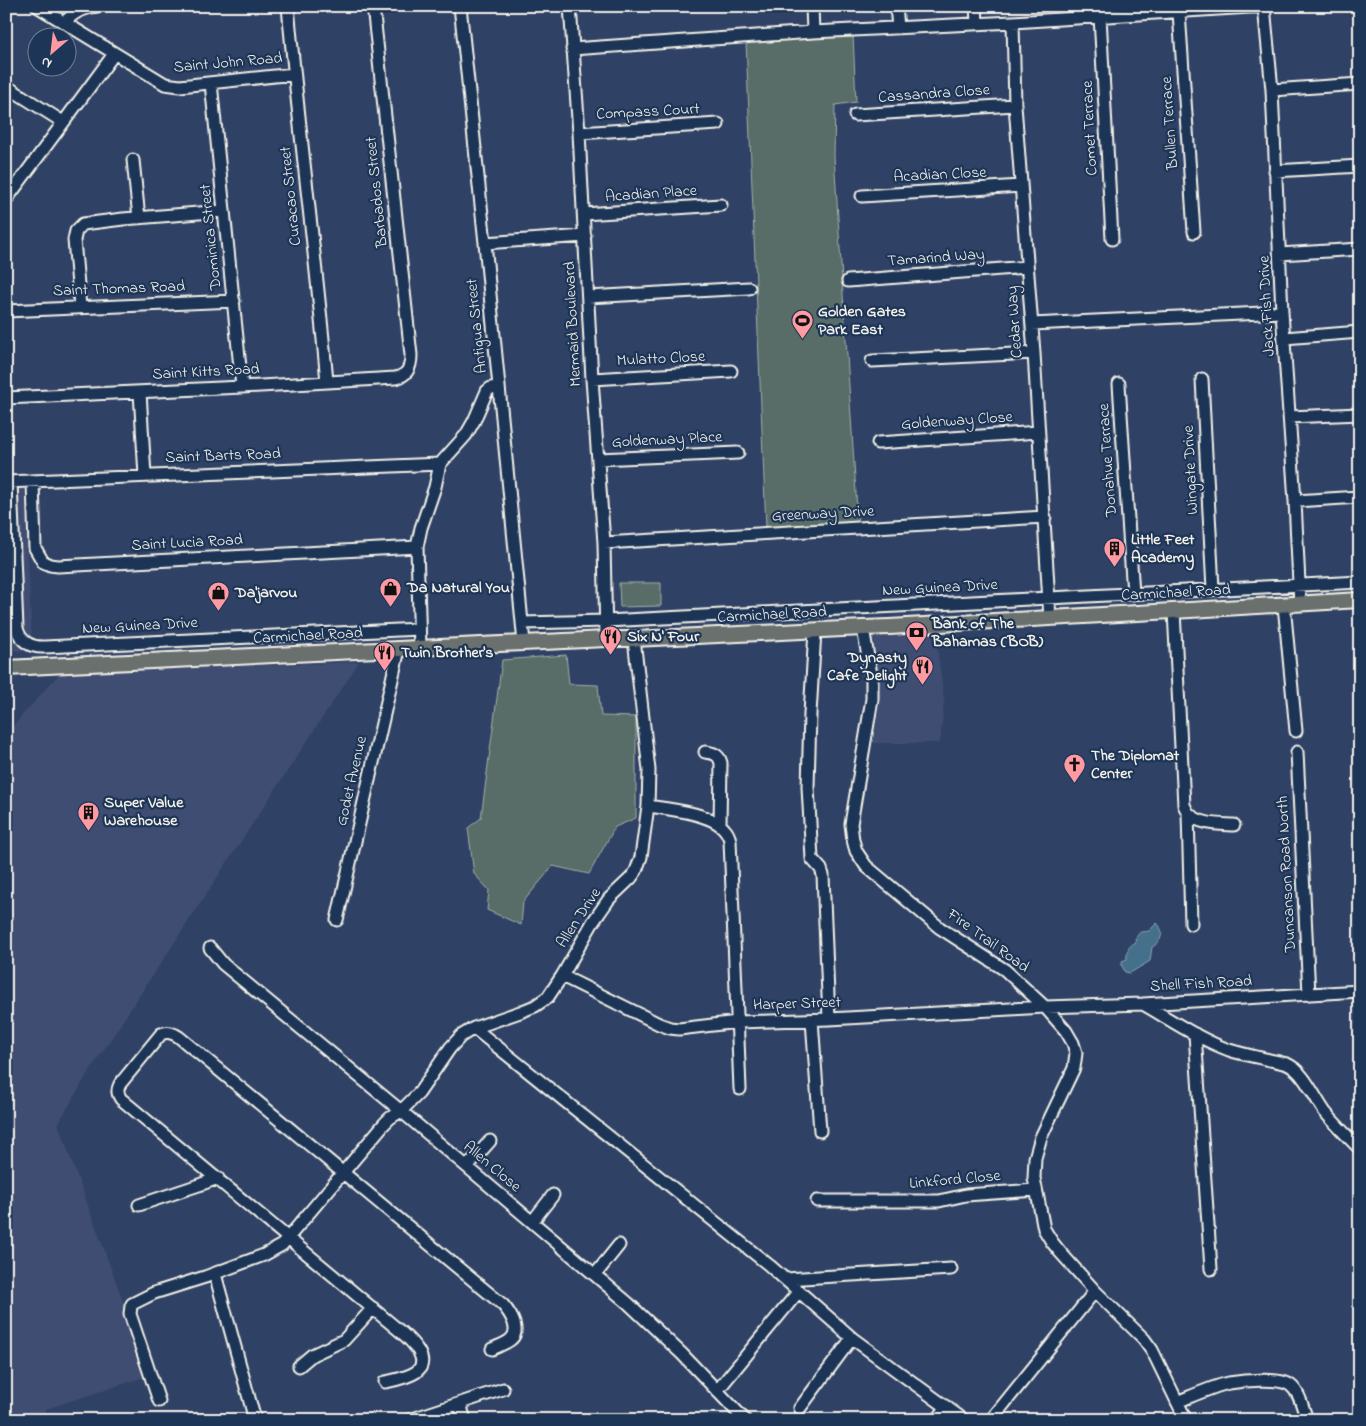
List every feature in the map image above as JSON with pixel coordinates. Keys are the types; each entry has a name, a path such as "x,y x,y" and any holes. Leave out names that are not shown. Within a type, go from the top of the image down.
{"main road":[{"name":"Carmichael Road","path":"6,668 606,639 889,628 1360,600"}],"street":[{"name":"Saint John Road","path":"37,6 165,84 180,86 294,74"},
{"path":"64,23 81,9 98,6"},
{"name":"Curacao Street","path":"288,6 327,382"},
{"name":"Barbados Street","path":"373,6 411,356 410,365 406,373"},
{"name":"Antigua Street","path":"460,6 524,643"},
{"name":"Mermaid Boulevard","path":"570,6 584,214 592,379 604,544 606,639"},
{"path":"812,6 814,32"},
{"path":"896,6 898,28"},
{"path":"976,6 977,23"},
{"path":"572,49 814,32 1014,22 1060,12 1100,16 1265,6"},
{"name":"Jack Fish Drive","path":"1265,6 1272,90 1282,312 1300,604"},
{"name":"Bullen Terrace","path":"1179,12 1194,232"},
{"name":"Comet Terrace","path":"1100,16 1112,239"},
{"name":"Cedar Way","path":"1014,22 1015,106 1034,353 1050,619"},
{"path":"6,200 114,54"},
{"name":"Dominica Street","path":"212,83 242,387"},
{"path":"1272,90 1360,84"},
{"path":"6,86 63,122"},
{"name":"Cassandra Close","path":"855,116 1015,106"},
{"name":"Compass Court","path":"579,133 718,124"},
{"path":"132,160 139,218"},
{"path":"1275,171 1360,166"},
{"name":"Acadian Close","path":"862,196 1021,186"},
{"name":"Acadian Place","path":"584,214 721,205"},
{"path":"80,307 74,240 77,228 82,224 87,222 224,211"},
{"path":"485,243 585,236"},
{"path":"1280,254 1360,249"},
{"name":"Tamarind Way","path":"848,281 1027,267"},
{"path":"588,296 749,288"},
{"name":"Saint Thomas Road","path":"6,311 234,301"},
{"path":"1032,324 1282,312"},
{"path":"1284,338 1360,332"},
{"path":"872,360 1034,353"},
{"name":"Mulatto Close","path":"592,379 731,371"},
{"name":"Saint Kitts Road","path":"6,398 395,378 401,377 406,373"},
{"name":"Wingate Drive","path":"1202,379 1213,589"},
{"name":"Donahue Terrace","path":"1119,384 1133,594"},
{"path":"420,648 417,547 420,528 435,487 440,464 469,431 487,391 499,386"},
{"path":"140,392 145,476"},
{"path":"1290,418 1360,414"},
{"name":"Goldenway Close","path":"878,443 1038,432"},
{"name":"Goldenway Place","path":"598,460 738,453"},
{"name":"Saint Barts Road","path":"9,482 440,464"},
{"name":"Saint Lucia Road","path":"32,481 36,548 43,562 50,565 417,547"},
{"name":"New Guinea Drive","path":"9,482 18,632 22,639 31,645 46,647 419,629"},
{"path":"1295,501 1360,497"},
{"name":"Greenway Drive","path":"604,544 1045,517"},
{"name":"New Guinea Drive","path":"522,623 606,621 1360,582"},
{"path":"1284,605 1296,731"},
{"path":"1174,611 1184,805 1188,813 1191,924"},
{"name":"Fire Trail Road","path":"863,628 870,663 872,699 851,824 856,851 866,866 940,928 1005,970 1045,1007 1074,1043 1075,1063 1070,1078 1039,1143 1034,1166 1036,1190 1044,1229 1060,1252 1095,1291 1144,1339 1152,1350 1186,1420"},
{"path":"815,631 808,787 812,859 821,869 823,875 829,1019"},
{"name":"Allen Drive","path":"158,1402 130,1314 131,1306 135,1302 154,1293 215,1274 271,1252 282,1245 384,1124 401,1111 419,1093 461,1036 474,1028 535,1006 548,997 609,899 636,871 641,857 648,806 649,770 634,639"},
{"path":"46,647 46,666"},
{"name":"Godet Avenue","path":"338,920 399,649"},
{"path":"705,752 717,755 720,758 720,825"},
{"name":"Duncanson Road North","path":"1297,752 1309,994"},
{"path":"648,806 687,812 712,821 726,830 730,840 740,1090"},
{"path":"1188,813 1197,820 1204,822 1234,825"},
{"name":"Allen Close","path":"210,948 223,964 401,1111 628,1303 745,1420"},
{"name":"Harper Street","path":"562,976 670,1028 679,1029 738,1022 812,1020 1045,1007"},
{"name":"Shell Fish Road","path":"1045,1007 1143,1004 1360,991"},
{"path":"1143,1004 1195,1034 1228,1049 1295,1068 1316,1100 1360,1149"},
{"path":"812,1020 820,1131"},
{"path":"474,1028 786,1279 852,1338 964,1420"},
{"path":"385,1382 417,1371 422,1363 421,1357 412,1343 118,1094 120,1084 164,1032 175,1034 179,1037 497,1299 508,1310 514,1326 514,1334 510,1341 492,1348"},
{"path":"1195,1034 1211,1269"},
{"path":"467,1167 490,1141"},
{"path":"139,1204 218,1178"},
{"name":"Linkford Close","path":"817,1201 939,1201 966,1195 1036,1190"},
{"path":"532,1222 553,1196"},
{"path":"595,1274 619,1245"},
{"path":"786,1279 951,1269"},
{"path":"215,1274 255,1420"},
{"path":"717,1391 799,1291"},
{"path":"991,1420 1095,1291"},
{"path":"300,1366 312,1355 344,1340 372,1308"},
{"path":"800,1408 852,1338"},
{"path":"1177,1402 1228,1383 1281,1381 1291,1385 1300,1398 1307,1420"},
{"path":"409,1420 503,1389"},
{"path":"460,1404 465,1420"},
{"path":"937,1420 947,1407"}],"shaded area":[{"path":"25,488 32,650 6,651 6,489"},
{"path":"935,630 944,701 940,743 870,743 865,633"},
{"path":"359,662 85,1078 58,1124 150,1375 46,1409 46,1420 6,1420 6,734 60,673"},
{"path":"1157,923 1162,933 1158,942 1152,947 1150,961 1130,973 1125,972 1122,961 1127,959 1128,949 1136,942 1135,939 1140,933 1149,931"}],"green space":[{"name":"Golden Gates Park East","path":"853,35 856,102 835,105 834,156 858,524 766,528 746,41"},
{"path":"619,583 661,583 661,606 620,607"},
{"path":"566,655 569,684 598,685 601,716 636,717 636,818 615,827 589,874 553,866 523,902 521,925 487,910 489,890 474,874 468,828 481,818 502,660"}],"place":[{"name":"Golden Gates Park East","path":"802,340"},
{"name":"Little Feet Academy","path":"1115,568"},
{"name":"Da Natural You","path":"391,607"},
{"name":"Da'jarvou","path":"219,612"},
{"name":"Bank of The Bahamas (BOB)","path":"916,652"},
{"name":"Six N' Four","path":"611,656"},
{"name":"Twin Brother's","path":"385,672"},
{"name":"Dynasty Cafe Delight","path":"923,686"},
{"name":"The Diplomat Center","path":"1075,784"},
{"name":"Super Value Warehouse","path":"88,831"}]}
